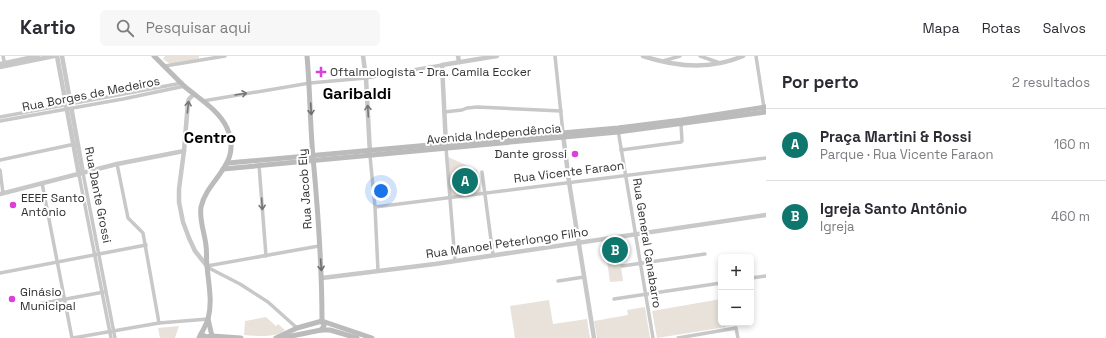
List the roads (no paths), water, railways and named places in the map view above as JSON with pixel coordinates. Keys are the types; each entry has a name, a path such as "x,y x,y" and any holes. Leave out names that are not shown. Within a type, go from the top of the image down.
{"main road":[{"path":"154,56 222,119 227,127 231,143 228,163 210,189 201,209 207,248 210,297 208,318 211,337"},
{"name":"Rua Jacob Ely","path":"307,56 322,278 322,321 324,326 321,330"},
{"name":"Avenida Independência","path":"228,163 313,158 681,124 765,109"},
{"name":"Avenida Independência","path":"618,130 765,109"},
{"name":"Avenida Independência","path":"223,169 259,166 313,158"},
{"path":"200,334 208,318"},
{"path":"276,338 310,323 322,321 372,338"},
{"path":"309,332 307,327 310,323"},
{"path":"282,338 321,330 330,330 357,338"},
{"path":"200,334 210,331 211,337"},
{"path":"211,337 241,338"}],"street":[{"path":"2,65 3,56"},
{"path":"2,65 39,56"},
{"path":"2,65 54,56"},
{"name":"Rua Dante Grossi","path":"57,56 69,106"},
{"name":"Rua Dante Grossi","path":"62,56 81,174 112,331 115,338"},
{"path":"165,66 201,58 225,56"},
{"path":"363,56 366,78 378,271"},
{"path":"458,56 459,62"},
{"path":"203,101 310,83 366,78 497,56"},
{"path":"555,56 569,182 594,338"},
{"path":"643,56 660,62 687,65 721,63 743,56"},
{"path":"660,62 680,56"},
{"path":"700,56 721,63"},
{"path":"756,56 765,109"},
{"path":"442,65 446,146 455,261"},
{"name":"Rua Borges de Medeiros","path":"0,121 28,114 184,85"},
{"path":"194,94 188,102 179,202 183,222 189,238 195,251 207,266 264,298 297,328"},
{"path":"444,112 477,107 561,110"},
{"name":"Rua Borges de Medeiros","path":"0,117 28,114"},
{"path":"621,150 681,142 681,124"},
{"name":"Rua General Canabarro","path":"618,130 653,338"},
{"path":"0,160 76,144"},
{"path":"0,170 2,193 117,164 184,151"},
{"name":"Rua Vicente Faraon","path":"375,207 766,158"},
{"path":"117,164 128,218 142,231 146,246 159,323"},
{"path":"259,166 266,256"},
{"path":"482,172 493,255"},
{"path":"42,183 73,338 159,323 208,318"},
{"name":"Rua Manoel Peterlongo Filho","path":"322,278 455,261 766,215"},
{"path":"0,273 146,246"},
{"path":"207,266 319,246"},
{"path":"622,266 705,254"},
{"path":"754,278 766,276"},
{"path":"558,281 584,277"},
{"path":"614,299 718,283"},
{"path":"28,306 104,292"},
{"path":"678,338 700,336 736,328 738,338"},
{"name":"Rua Dante Grossi","path":"111,338 112,331"},
{"path":"309,332 310,338"}],"place":[{"name":"Oftalmologista - Dra. Camila Eccker","path":"321,72"},
{"name":"Dante grossi","path":"575,154"},
{"name":"Praça Martini & Rossi","path":"465,181"},
{"name":"EEEF Santo Antônio","path":"13,205"},
{"name":"Igreja Santo Antônio","path":"615,250"},
{"name":"Ginásio Municipal","path":"12,299"}],"district":[{"name":"Garibaldi","path":"357,93"},
{"name":"Centro","path":"210,137"}]}
